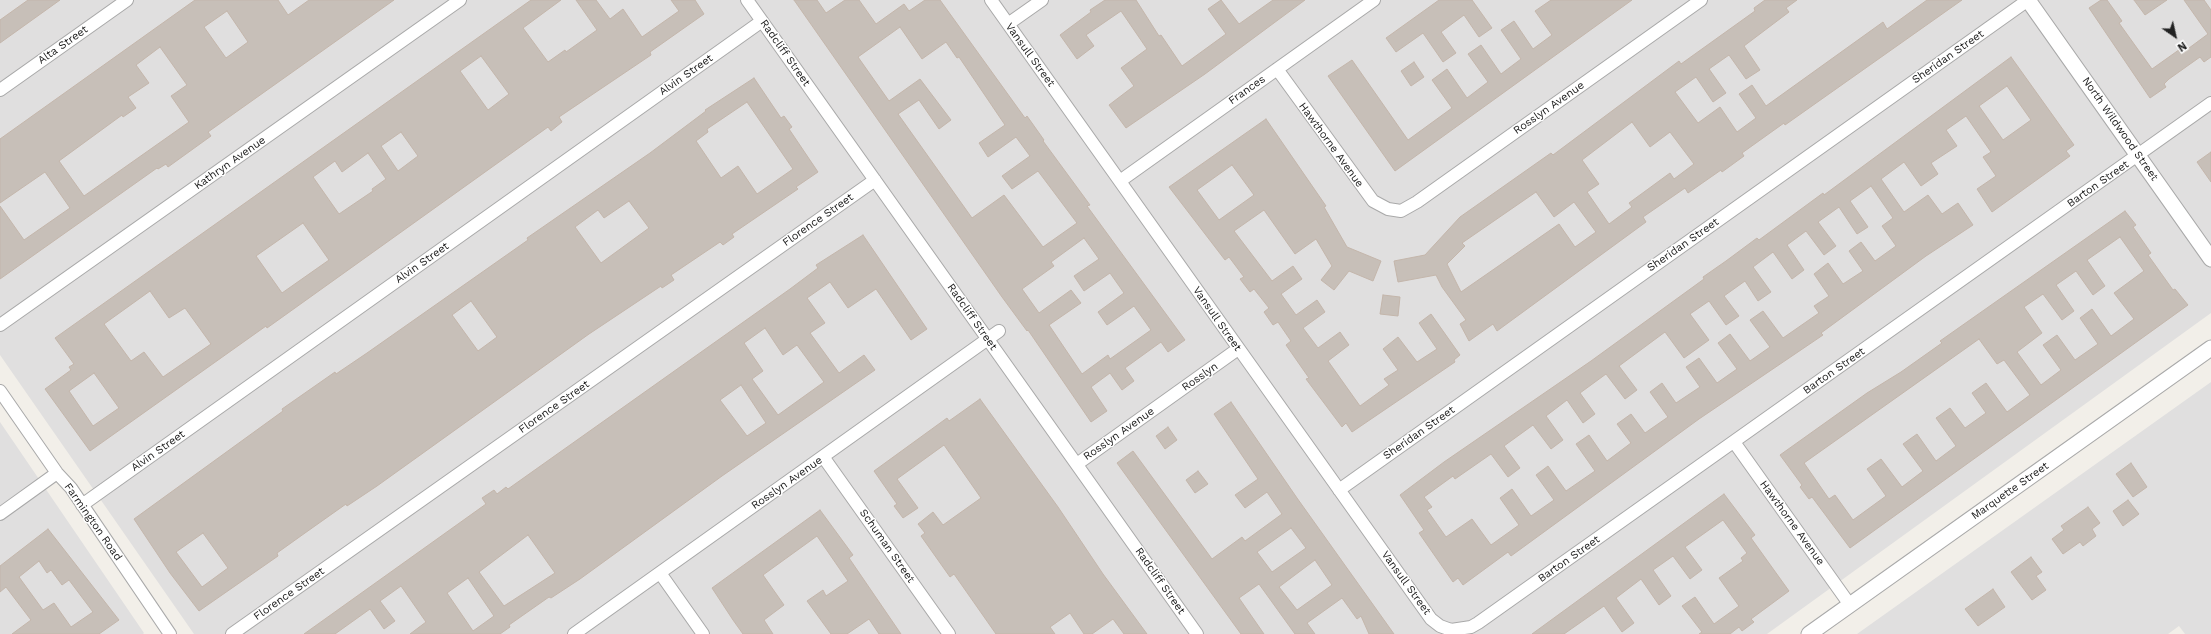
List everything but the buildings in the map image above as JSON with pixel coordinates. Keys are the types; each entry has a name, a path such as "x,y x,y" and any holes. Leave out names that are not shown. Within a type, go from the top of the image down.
{"street":[{"name":"Alta Street","path":"0,90 127,0"},
{"name":"Kathryn Avenue","path":"0,325 460,0"},
{"name":"Radcliff Street","path":"747,0 1197,634"},
{"name":"Vansull Street","path":"991,0 1431,619 1440,626 1452,630"},
{"path":"1008,24 1042,0"},
{"name":"Frances","path":"1120,181 1374,0"},
{"name":"Rosslyn Avenue","path":"1394,211 1407,208 1417,202 1701,0"},
{"name":"North Wildwood Street","path":"2028,0 2211,260"},
{"name":"Sheridan Street","path":"1339,490 2028,0"},
{"name":"Alvin Street","path":"82,505 762,21"},
{"name":"Hawthorne Avenue","path":"1277,69 1372,201 1394,211"},
{"name":"Barton Street","path":"1452,630 1471,627 1478,623 2211,103"},
{"name":"Florence Street","path":"232,634 875,180"},
{"name":"Rosslyn Avenue","path":"574,634 824,458 999,331"},
{"name":"Marquette Street","path":"1809,634 2211,348"},
{"name":"Rosslyn","path":"1161,404 1238,349"},
{"name":"Farmington Road","path":"0,390 57,473 71,488 170,634"},
{"name":"Rosslyn Avenue","path":"1076,464 1161,404"},
{"name":"Hawthorne Avenue","path":"1734,442 1850,605"},
{"name":"Schuman Street","path":"824,458 949,634"},
{"path":"0,514 57,473"},
{"path":"660,573 703,634"}],"shaded area":[{"path":"0,0 2211,0 2211,313 1767,634 194,634 0,355"},
{"path":"2211,382 2211,634 2185,634 2179,626 2168,634 1857,634"},
{"path":"0,422 144,633 143,634 0,634"}]}
